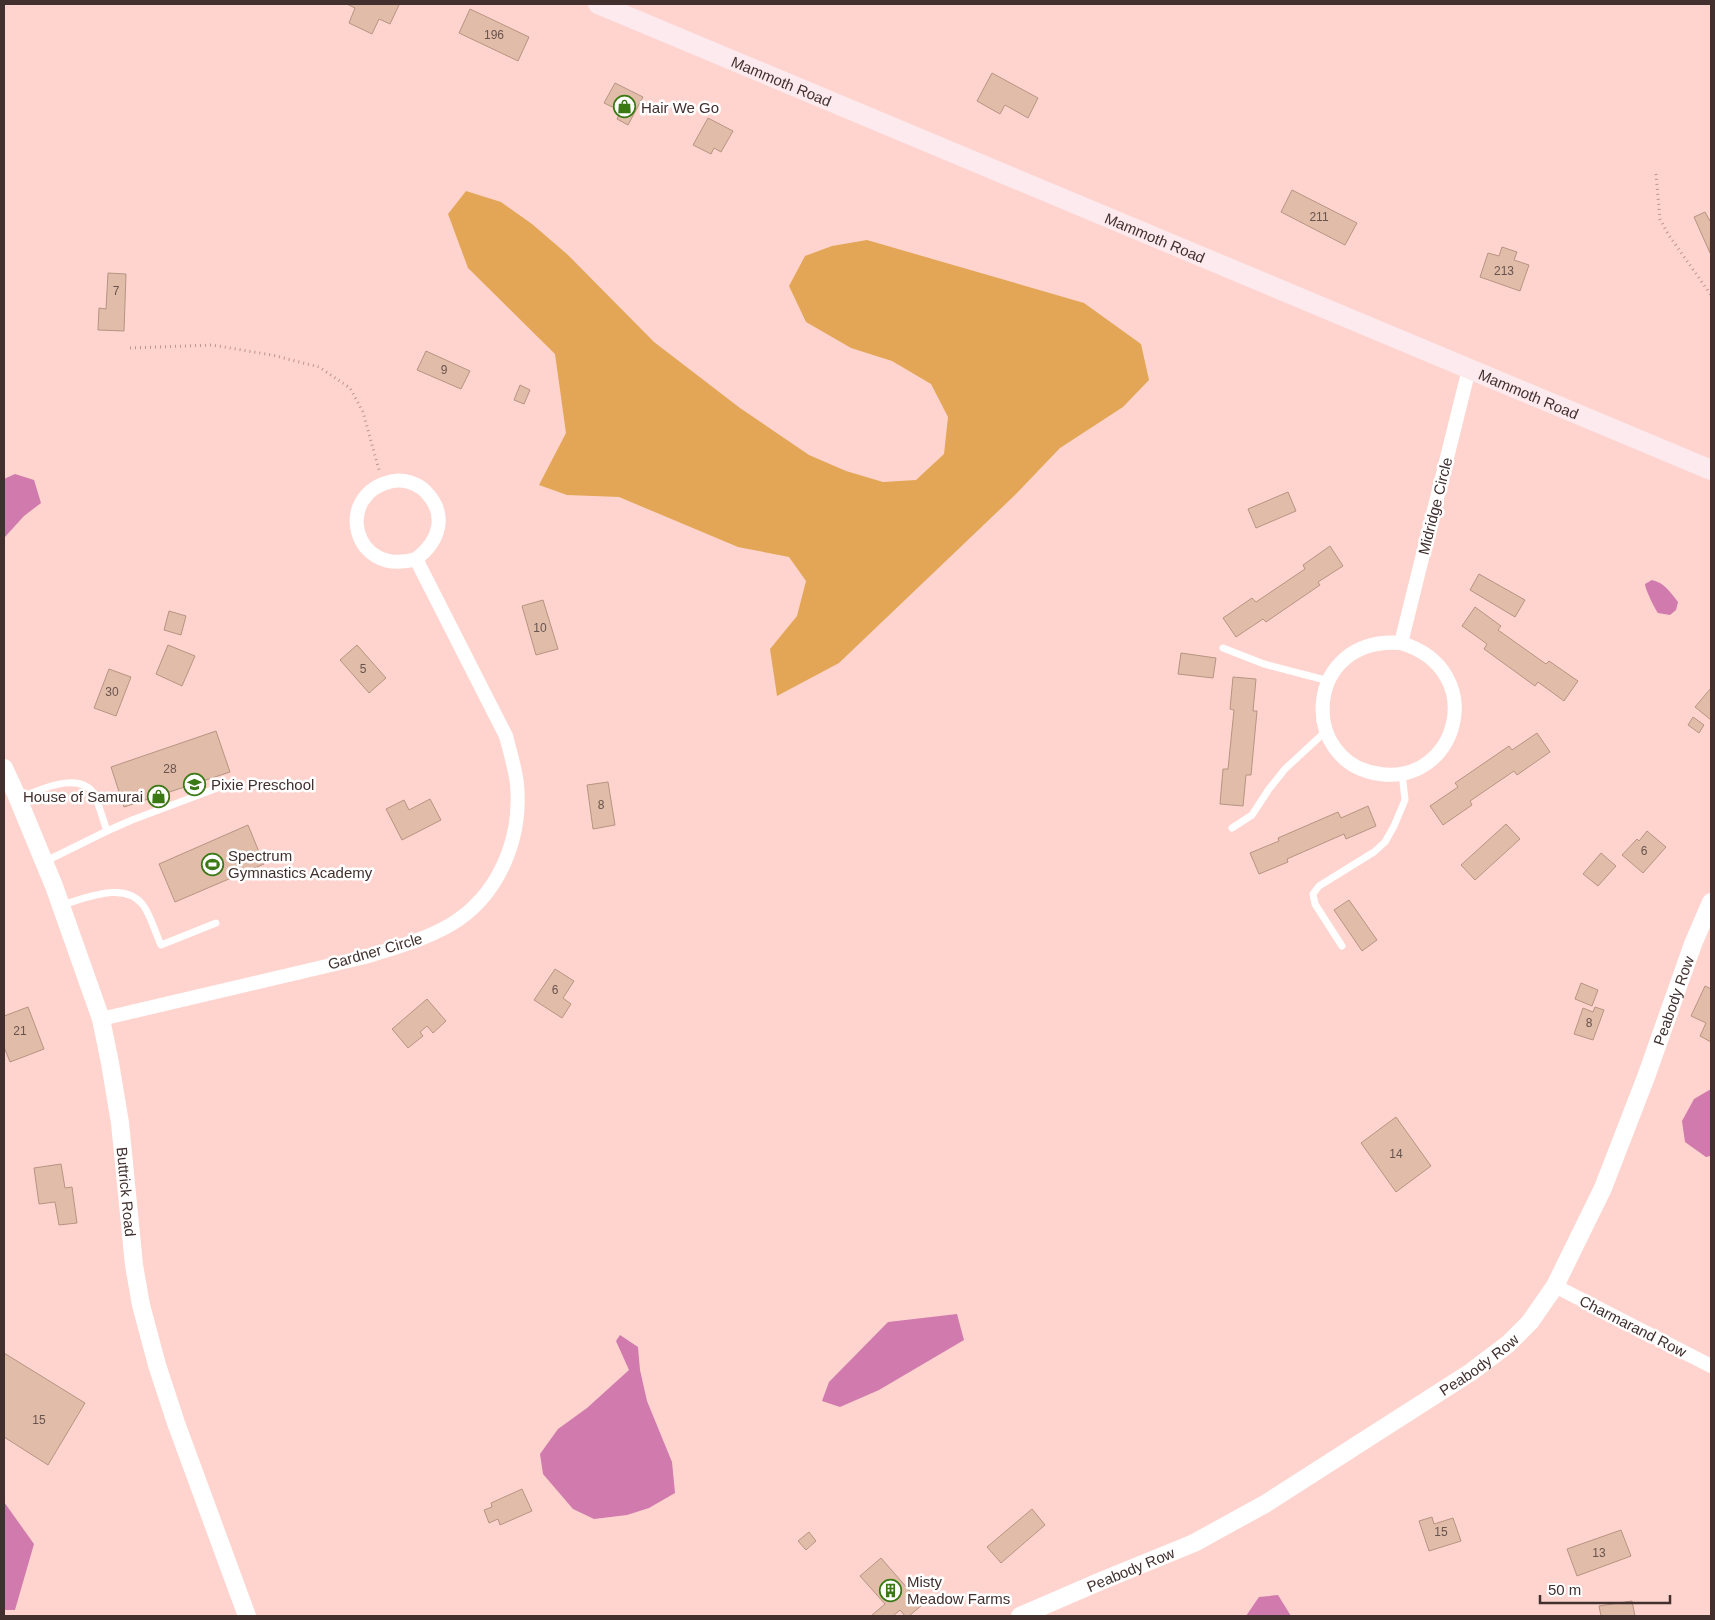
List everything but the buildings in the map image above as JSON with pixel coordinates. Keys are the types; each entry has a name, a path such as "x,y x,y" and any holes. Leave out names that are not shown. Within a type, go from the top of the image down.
{"main road":[{"name":"Mammoth Road","path":"598,4 1711,470"}],"street":[{"name":"Midridge Circle","path":"1402,643 1469,369"},
{"path":"397,480 416,485 423,489 432,499 438,512 439,525 435,539 427,550 416,559 390,562 377,557 367,549 360,538 356,525 358,512 363,500 371,490 383,483 397,480"},
{"name":"Gardner Circle","path":"101,1020 365,957 395,948 451,924 477,904 497,878 511,848 517,815 517,784 513,759 506,736 416,559"},
{"path":"1375,643 1402,643 1425,652 1443,670 1452,687 1455,706 1454,719 1446,743 1438,753 1418,768 1402,773 1380,774 1355,766 1336,749 1326,731 1322,712 1323,698 1329,681 1340,663 1350,654 1362,647 1375,643"},
{"name":"Buttrick Road","path":"4,768 61,906 101,1020 120,1123 134,1265 141,1305 157,1365 176,1423 247,1616"},
{"name":"Peabody Row","path":"1020,1616 1194,1543 1265,1504 1471,1372 1508,1344 1530,1322 1556,1286 1603,1188 1646,1077 1693,944 1711,902"},
{"name":"Charmarand Row","path":"1556,1286 1711,1366"}],"lane":[{"path":"1223,648 1264,664 1329,681"},
{"path":"1232,828 1252,815 1285,769 1326,731"},
{"path":"1342,946 1315,904 1313,894 1319,886 1374,852 1385,842 1405,800 1402,773"},
{"path":"18,799 62,783 77,783 93,792 107,832"},
{"path":"44,862 132,820 228,784"},
{"path":"61,906 104,894 127,893 143,905 161,945 216,923"}],"path":[{"path":"1656,174 1660,219 1668,234 1711,296"},
{"path":"130,348 212,345 272,354 319,367 350,388 363,412 383,483"}],"shaded area":[{"path":"466,191 501,202 532,224 568,255 654,342 740,408 809,455 846,471 883,482 916,480 944,454 948,417 931,384 892,361 851,348 806,322 789,286 805,256 832,246 867,240 1084,303 1141,344 1149,380 1123,407 1060,448 1015,495 839,663 777,696 770,649 797,616 806,581 789,557 738,547 619,497 567,495 539,485 566,433 555,354 468,268 448,214"},
{"path":"15,474 34,480 41,503 24,516 4,538 4,479"},
{"path":"1652,580 1657,581 1670,591 1678,602 1676,610 1670,615 1658,613 1645,584"},
{"path":"1711,1089 1711,1156 1706,1157 1685,1142 1682,1121 1694,1099"},
{"path":"957,1314 964,1340 879,1390 840,1407 822,1401 829,1382 888,1322"},
{"path":"620,1335 638,1347 640,1370 647,1401 672,1462 675,1493 649,1508 627,1515 594,1519 573,1509 543,1474 540,1454 558,1429 587,1408 629,1370 616,1341"},
{"path":"4,1502 34,1544 15,1610 4,1610"},
{"path":"1278,1595 1291,1616 1246,1616 1259,1597"}],"place":[{"name":"Hair We Go","path":"625,107"},
{"name":"Pixie Preschool","path":"195,784"},
{"name":"House of Samurai","path":"159,796"},
{"name":"Spectrum Gymnastics Academy","path":"212,864"},
{"name":"Misty Meadow Farms","path":"891,1590"}]}
